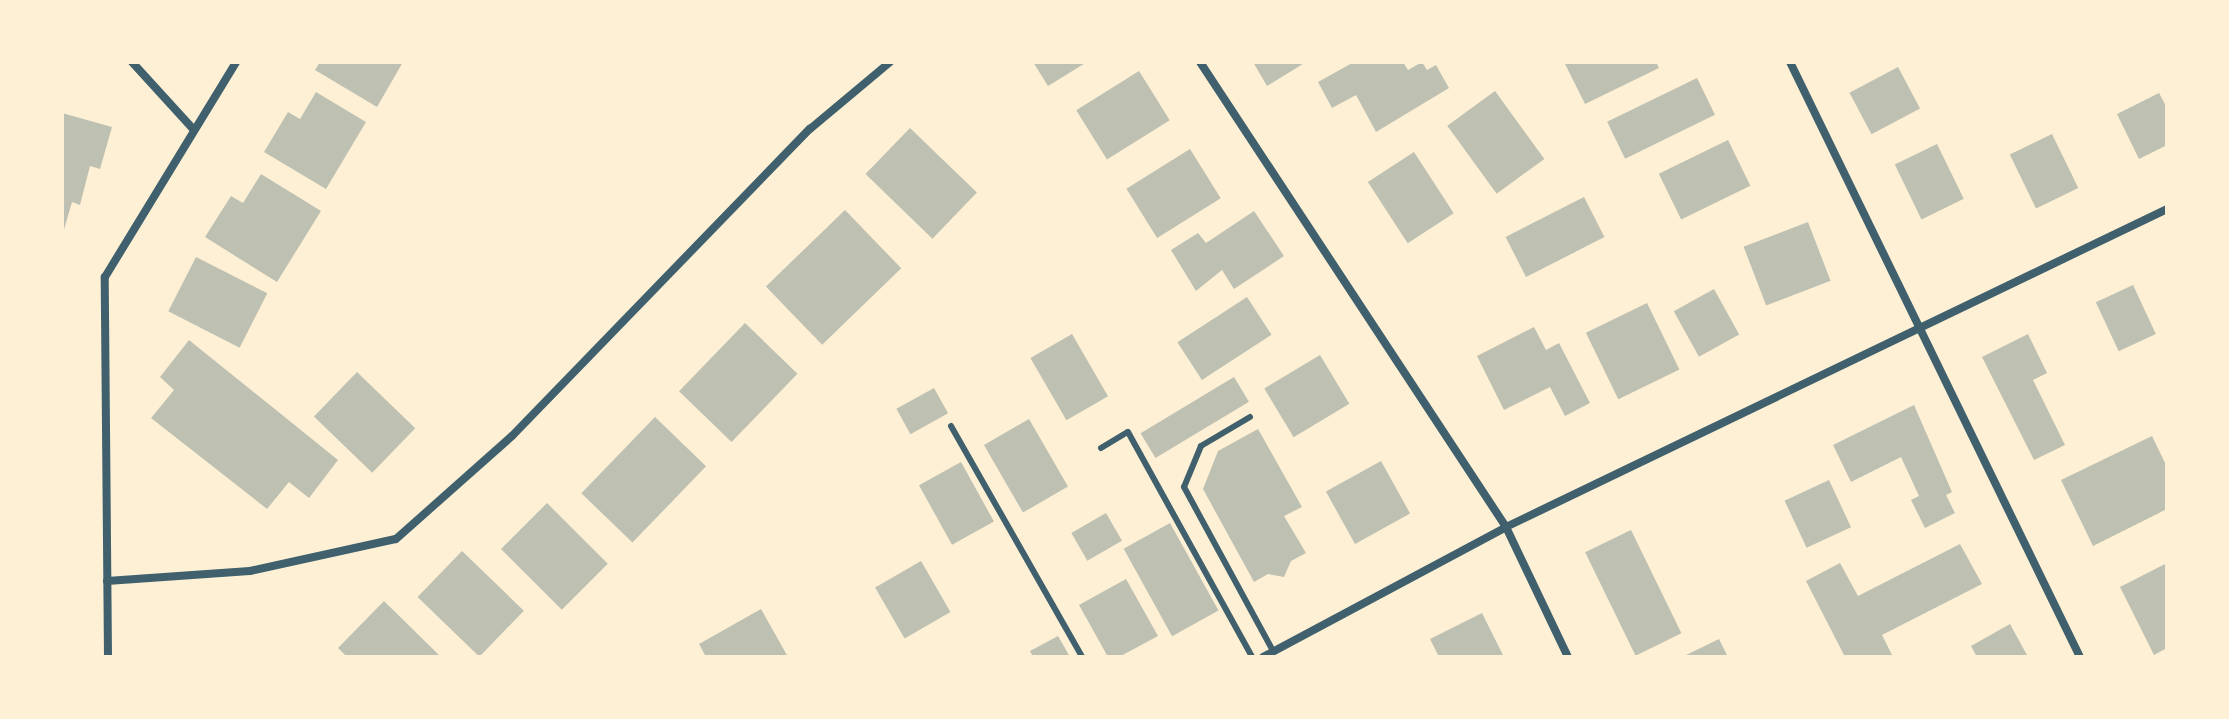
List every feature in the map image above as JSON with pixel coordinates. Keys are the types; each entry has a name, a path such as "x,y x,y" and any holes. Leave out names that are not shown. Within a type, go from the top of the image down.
{"street":[{"path":"132,62 194,130"},
{"path":"108,657 105,277 236,62"},
{"path":"107,581 250,571 396,539 512,436 810,129 890,62"},
{"path":"1200,62 1506,527 1568,657"},
{"path":"1790,62 1922,327 2080,657"},
{"path":"1263,657 1506,527 2167,209"}],"lane":[{"path":"1250,417 1201,446 1184,487 1273,651"},
{"path":"951,426 1082,657"},
{"path":"1101,448 1128,432 1252,657"}],"building":[{"path":"320,62 403,62 377,107 315,70"},
{"path":"1033,62 1087,62 1048,86"},
{"path":"1253,62 1306,62 1267,86"},
{"path":"1354,62 1403,62 1408,70 1422,62 1427,70 1436,65 1449,88 1376,132 1356,95 1332,108 1318,82"},
{"path":"1564,62 1656,62 1659,68 1585,104"},
{"path":"1898,67 1920,108 1872,134 1849,93"},
{"path":"1139,71 1170,120 1107,159 1076,110"},
{"path":"1697,78 1715,115 1625,159 1607,122"},
{"path":"1495,91 1544,159 1497,194 1447,126"},
{"path":"316,92 366,122 326,189 264,152 288,112 300,119"},
{"path":"2159,93 2167,108 2167,145 2139,159 2117,114"},
{"path":"62,113 112,127 100,169 90,166 80,205 72,202 63,233"},
{"path":"910,128 977,193 932,239 866,174"},
{"path":"2052,134 2078,188 2036,209 2010,155"},
{"path":"1728,140 1750,186 1681,220 1659,174"},
{"path":"1937,144 1964,199 1921,219 1895,165"},
{"path":"1190,149 1221,198 1157,238 1126,189"},
{"path":"1414,152 1454,213 1408,243 1368,182"},
{"path":"261,174 321,211 277,282 205,237 231,196 243,203"},
{"path":"1584,197 1604,237 1526,277 1506,237"},
{"path":"845,210 901,268 822,345 766,286"},
{"path":"1254,211 1284,256 1234,289 1222,270 1196,291 1171,250 1198,233 1206,243"},
{"path":"1808,222 1831,281 1766,306 1744,247"},
{"path":"196,257 267,293 240,348 168,311"},
{"path":"2133,285 2156,334 2119,351 2096,302"},
{"path":"1714,289 1739,334 1699,357 1674,311"},
{"path":"1247,297 1272,335 1202,380 1177,342"},
{"path":"1647,303 1679,370 1618,399 1586,333"},
{"path":"745,323 798,374 732,442 679,391"},
{"path":"1534,327 1546,350 1559,343 1590,403 1565,416 1550,387 1504,410 1477,356"},
{"path":"1072,334 1108,396 1066,420 1030,358"},
{"path":"2028,334 2047,373 2033,380 2065,445 2034,460 1982,357"},
{"path":"189,340 338,460 309,498 289,482 267,509 151,418 174,390 160,377"},
{"path":"1320,355 1349,404 1294,437 1264,388"},
{"path":"357,372 415,428 372,473 314,417"},
{"path":"1234,377 1249,402 1156,458 1141,433"},
{"path":"934,388 948,413 910,434 896,409"},
{"path":"1914,405 1952,492 1946,495 1955,513 1925,528 1911,500 1919,496 1901,457 1851,482 1833,445"},
{"path":"655,417 706,466 632,543 581,493"},
{"path":"1029,419 1068,487 1023,513 984,445"},
{"path":"1258,429 1302,507 1284,516 1306,553 1291,561 1284,577 1268,574 1254,582 1203,489 1218,451"},
{"path":"2152,436 2167,467 2167,509 2093,546 2061,480"},
{"path":"1381,461 1410,513 1355,544 1326,492"},
{"path":"961,462 994,521 952,545 919,485"},
{"path":"1829,480 1851,527 1807,548 1785,501"},
{"path":"547,503 608,564 562,610 501,549"},
{"path":"1106,513 1122,541 1087,561 1071,533"},
{"path":"1170,523 1218,610 1172,636 1124,549"},
{"path":"1631,530 1681,633 1636,656 1585,552"},
{"path":"1960,544 1982,584 1882,635 1893,657 1845,657 1806,581 1840,563 1858,596"},
{"path":"462,551 524,611 479,657 418,597"},
{"path":"921,561 950,612 905,639 875,588"},
{"path":"2167,563 2167,648 2154,655 2120,587"},
{"path":"1126,579 1158,636 1119,657 1108,657 1079,605"},
{"path":"384,601 441,657 347,657 338,648"},
{"path":"761,609 788,657 706,657 699,644"},
{"path":"1482,613 1504,657 1439,657 1430,639"},
{"path":"2010,624 2028,657 1977,657 1971,646"},
{"path":"1058,636 1070,657 1033,657 1030,651"},
{"path":"1719,639 1728,657 1682,657"}]}
